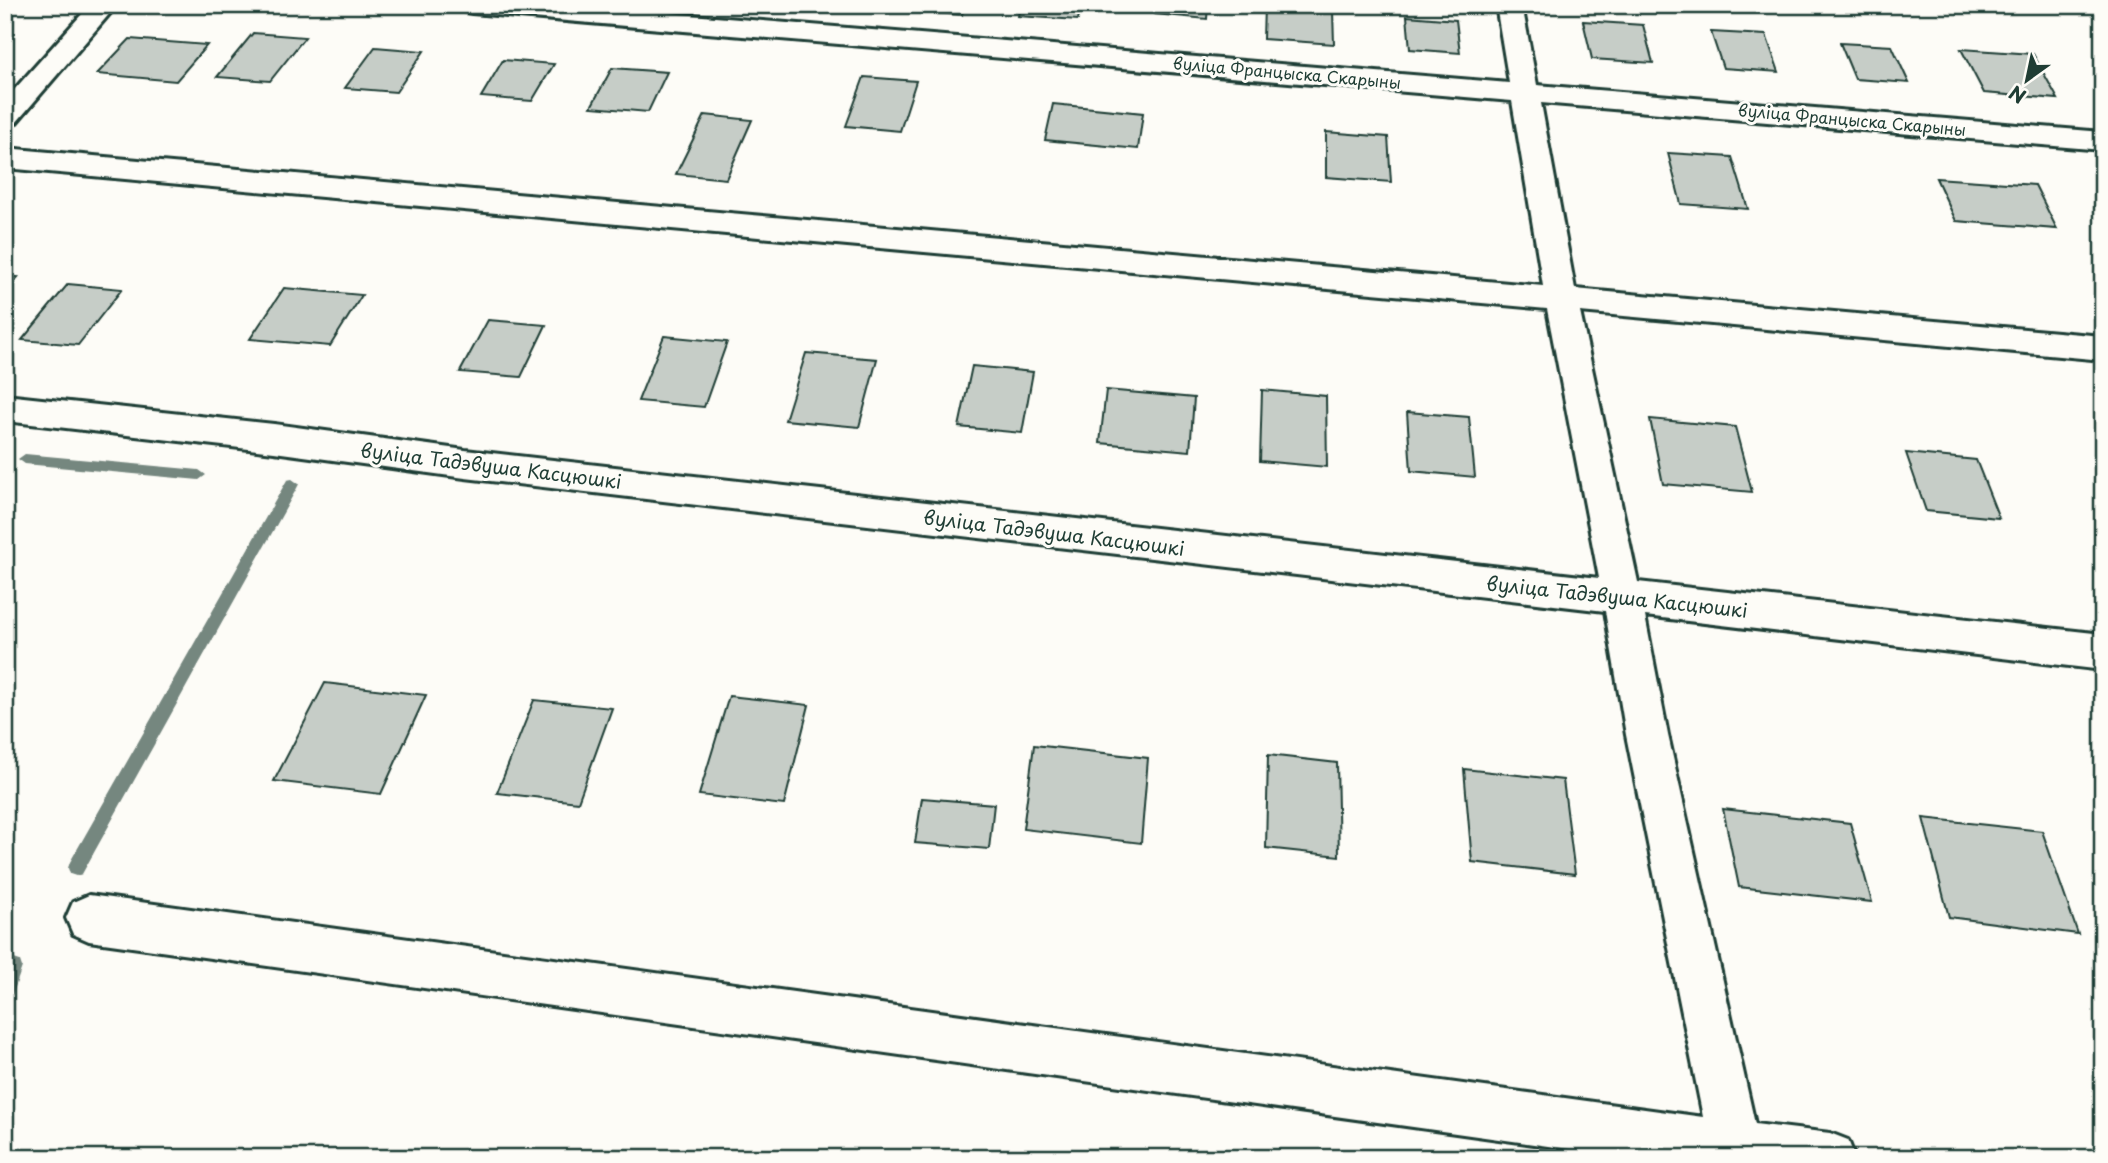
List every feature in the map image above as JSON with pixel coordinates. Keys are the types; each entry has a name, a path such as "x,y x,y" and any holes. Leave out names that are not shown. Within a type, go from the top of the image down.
{"street":[{"path":"5,118 104,5"},
{"name":"вуліца Францыска Скарыны","path":"472,5 2103,141"},
{"path":"1509,5 1561,299 1647,735 1736,1153"},
{"path":"5,158 2103,348"},
{"name":"вуліца Тадэвуша Касцюшкі","path":"5,408 274,438 465,464 2103,652"},
{"path":"89,918 1736,1153 1830,1158"}],"building":[{"path":"906,5 965,5 962,15 904,11"},
{"path":"1020,5 1081,5 1078,20 1018,16"},
{"path":"1157,5 1208,5 1207,19 1155,14"},
{"path":"1264,6 1333,11 1334,44 1263,39"},
{"path":"1407,16 1456,20 1460,53 1410,49"},
{"path":"1583,21 1643,25 1653,63 1592,59"},
{"path":"1711,32 1766,35 1779,72 1723,68"},
{"path":"253,33 305,37 270,81 217,77"},
{"path":"130,39 207,45 176,81 97,74"},
{"path":"1840,43 1892,46 1909,83 1855,79"},
{"path":"375,47 424,51 396,92 345,88"},
{"path":"1961,49 2033,54 2058,99 1984,93"},
{"path":"503,60 554,64 532,101 481,97"},
{"path":"612,68 667,72 648,112 591,107"},
{"path":"864,77 916,81 900,131 846,126"},
{"path":"1053,104 1143,113 1138,149 1045,140"},
{"path":"705,115 752,120 726,179 676,174"},
{"path":"1326,132 1388,137 1391,182 1326,177"},
{"path":"1668,153 1732,157 1748,209 1681,204"},
{"path":"1936,178 2035,185 2057,229 1956,221"},
{"path":"5,276 18,277 5,292"},
{"path":"68,284 122,289 78,345 22,340"},
{"path":"284,288 362,295 330,346 250,339"},
{"path":"488,320 546,325 521,377 460,372"},
{"path":"664,336 727,342 704,407 638,401"},
{"path":"806,353 877,359 859,427 785,420"},
{"path":"972,366 1033,372 1022,433 959,427"},
{"path":"1106,390 1194,398 1190,451 1100,443"},
{"path":"1262,390 1326,396 1327,467 1260,461"},
{"path":"1407,412 1469,417 1475,477 1411,471"},
{"path":"1650,419 1735,427 1752,492 1663,484"},
{"path":"1906,453 1976,460 1999,518 1926,511"},
{"path":"325,683 426,695 381,794 274,781"},
{"path":"729,696 809,705 784,805 699,795"},
{"path":"534,700 612,708 578,802 497,793"},
{"path":"1034,745 1148,758 1141,843 1023,829"},
{"path":"1268,755 1337,763 1339,856 1266,848"},
{"path":"1464,769 1563,780 1575,874 1472,862"},
{"path":"922,798 994,804 989,849 915,843"},
{"path":"1723,809 1850,823 1872,902 1739,887"},
{"path":"1923,818 2042,831 2078,934 1949,917"}],"waterway":[{"path":"25,459 199,475"},
{"path":"76,868 292,484"},
{"path":"5,993 14,967"}]}
